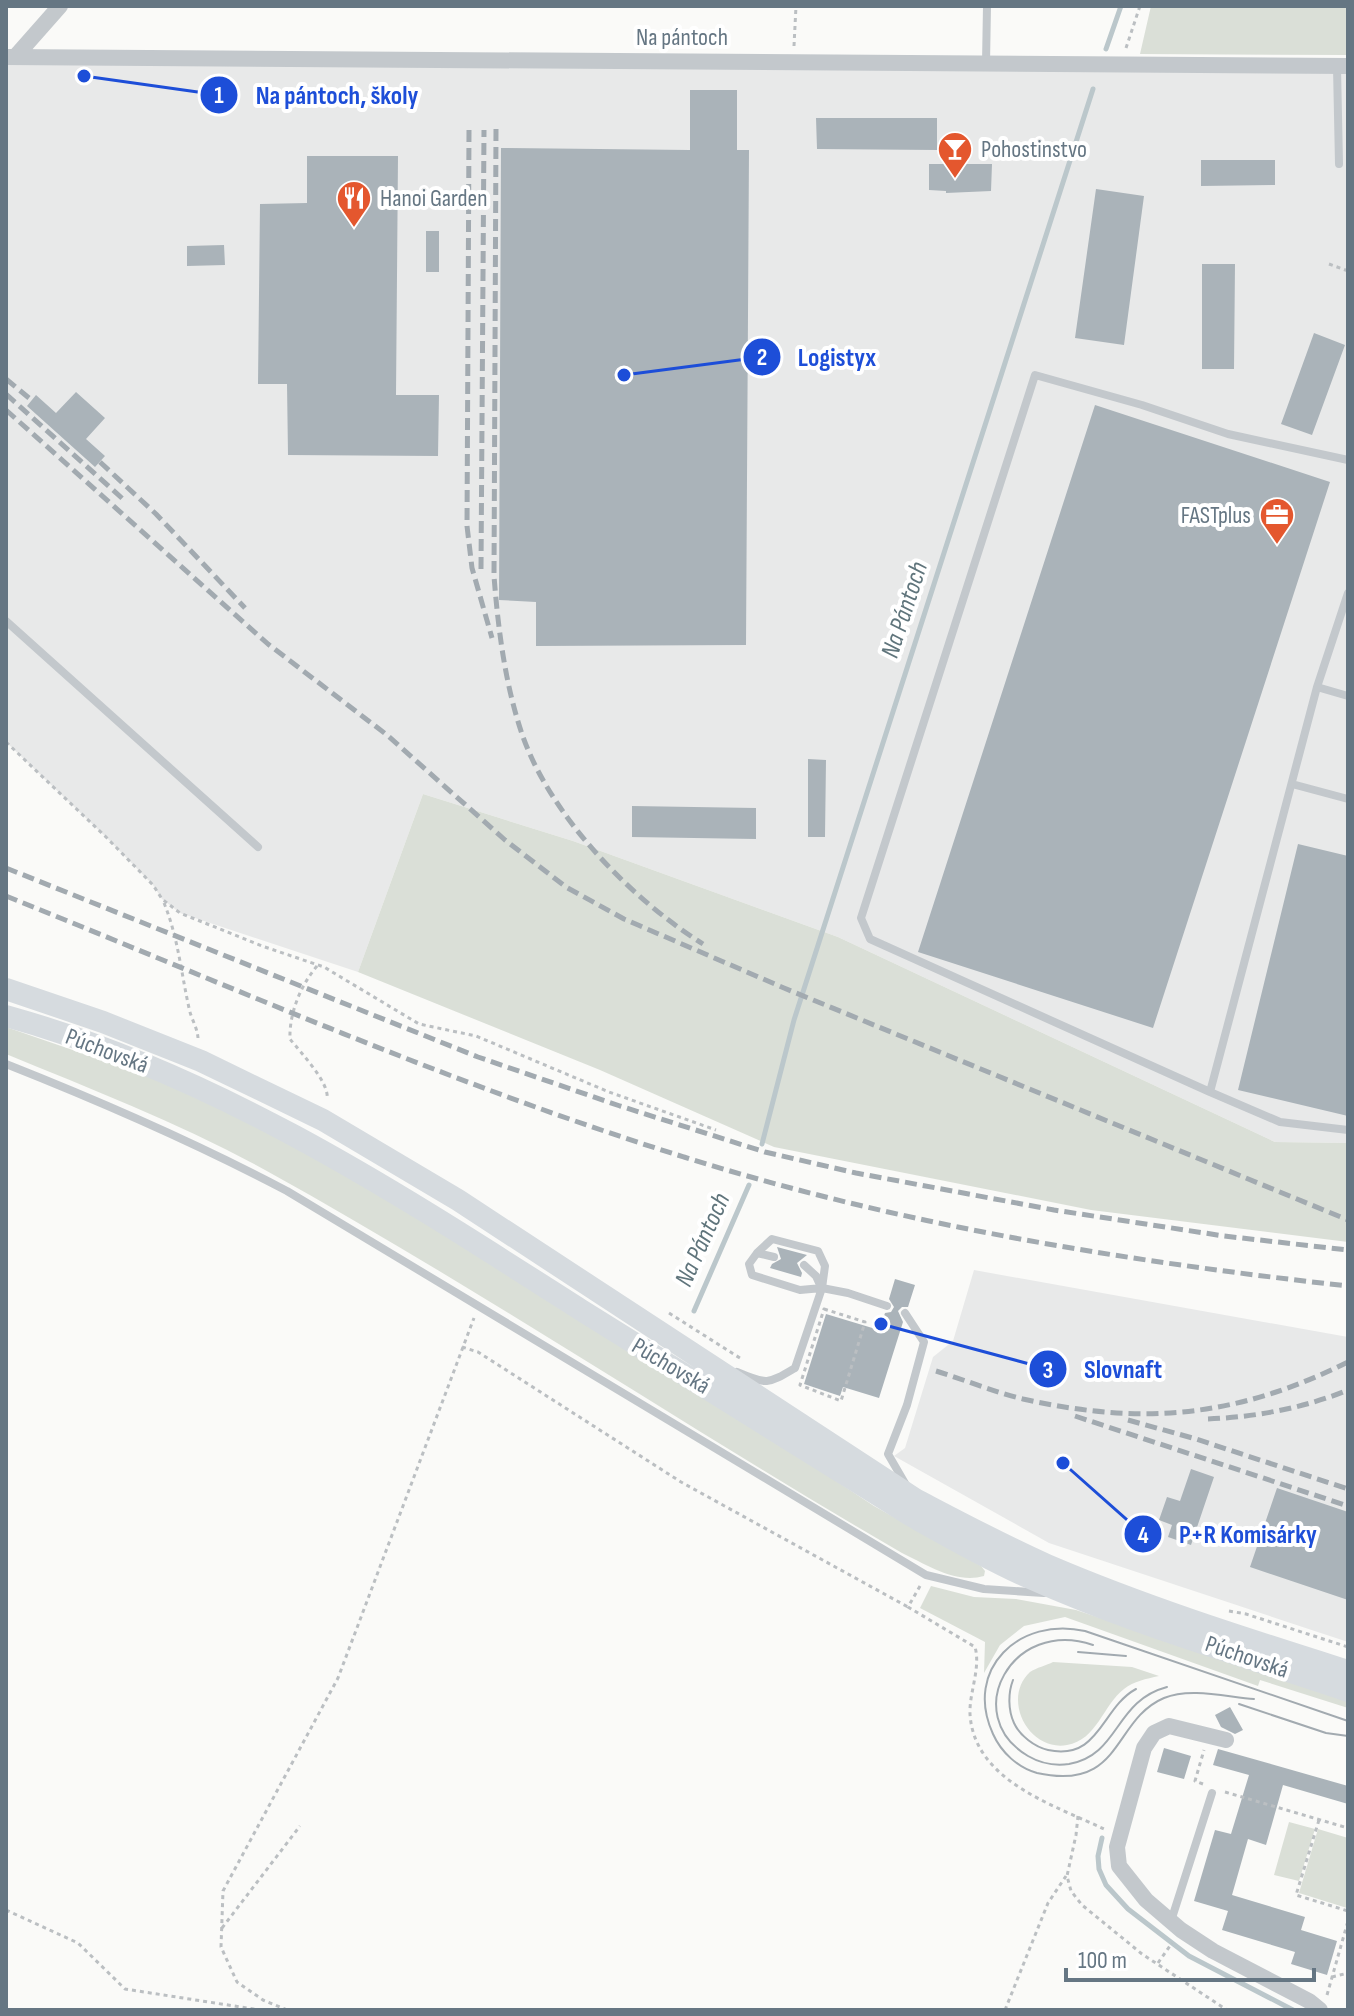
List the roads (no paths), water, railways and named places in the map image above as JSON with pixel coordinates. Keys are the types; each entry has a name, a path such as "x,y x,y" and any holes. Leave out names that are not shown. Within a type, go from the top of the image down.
{"main road":[{"name":"Púchovská","path":"6,989 103,1022 201,1061 335,1127 458,1200 915,1499 996,1541 1096,1585 1348,1671"},
{"name":"Púchovská","path":"6,1016 177,1078 285,1129 401,1195 910,1515 993,1561 1069,1595 1348,1691"}],"street":[{"name":"Na pántoch","path":"11,57 60,6"},
{"name":"Na pántoch","path":"11,57 1343,66"},
{"path":"1226,1740 1169,1726 1154,1733 1144,1748 1117,1857 1124,1875 1146,1900 1176,1926 1213,1951 1309,2001 1320,2010"}],"lane":[{"path":"986,64 987,6"},
{"path":"1339,164 1343,66"},
{"path":"1348,460 1228,434 1142,405 1035,375 861,918 870,939 1210,1092 1280,1122 1348,1130"},
{"path":"1210,1092 1317,687 1348,593"},
{"path":"6,621 258,847"},
{"path":"1317,687 1348,696"},
{"path":"1292,784 1348,799"},
{"path":"6,1064 222,1157 287,1191 926,1575 984,1589 1069,1595"},
{"path":"648,1323 757,1381 772,1382 795,1368 822,1288 825,1266 818,1251 772,1239 749,1264 752,1275 800,1290 822,1288 848,1293 887,1306"},
{"path":"757,1253 774,1257"},
{"path":"804,1265 816,1276 822,1288"},
{"path":"905,1313 924,1342 907,1405 888,1454 915,1499"},
{"path":"1176,1926 1217,1792"}],"waterway":[{"name":"Na Pántoch","path":"1106,49 1121,6"},
{"name":"Na Pántoch","path":"762,1144 794,1020 1093,89"},
{"name":"Na Pántoch","path":"694,1311 749,1185"},
{"name":"Na Pántoch","path":"1102,1838 1099,1869 1106,1885 1128,1909 1189,1956 1293,2010"}],"tram line":[{"path":"1254,1699 1197,1693 1164,1698 1147,1708 1101,1763 1086,1772 1065,1776 1030,1771 1005,1753 996,1741 986,1710 986,1688 992,1669 1003,1652 1019,1640 1061,1628 1085,1631 1348,1721"},
{"path":"1093,1645 1064,1640 1039,1645 1019,1657 1004,1675 997,1695 998,1717 1008,1738 1028,1756 1058,1765 1086,1759 1098,1750 1136,1704 1167,1687"},
{"path":"1078,1652 1126,1656"},
{"path":"1013,1680 1010,1696 1012,1718 1024,1736 1048,1750 1079,1748 1136,1689"},
{"path":"1239,1704 1326,1733 1348,1736"}],"railway":[{"path":"496,129 494,576 500,636 511,696 535,765 573,825 596,853 648,904 703,944"},
{"path":"469,130 467,526 472,568 492,638"},
{"path":"481,569 484,130"},
{"path":"6,379 29,398"},
{"path":"6,394 124,500"},
{"path":"6,410 268,644 387,735 505,840 566,887 624,919 784,988 1348,1220"},
{"path":"100,462 156,514 245,608"},
{"path":"6,868 478,1057 765,1152 856,1173 1054,1210 1224,1236 1348,1250"},
{"path":"6,896 427,1067 598,1129 765,1181 1013,1238 1180,1265 1348,1286"},
{"path":"936,1371 1023,1399 1109,1412 1150,1414 1228,1405 1267,1395 1348,1362"},
{"path":"1208,1419 1280,1410 1348,1390"},
{"path":"1075,1416 1348,1506"},
{"path":"1128,1420 1348,1489"}],"place":[{"name":"Na pántoch, školy","path":"84,76"},
{"name":"Pohostinstvo","path":"955,180"},
{"name":"Hanoi Garden","path":"354,229"},
{"name":"Logistyx","path":"624,375"},
{"name":"FASTplus","path":"1277,546"},
{"name":"Slovnaft","path":"881,1324"},
{"name":"P+R Komisárky","path":"1063,1463"}]}
